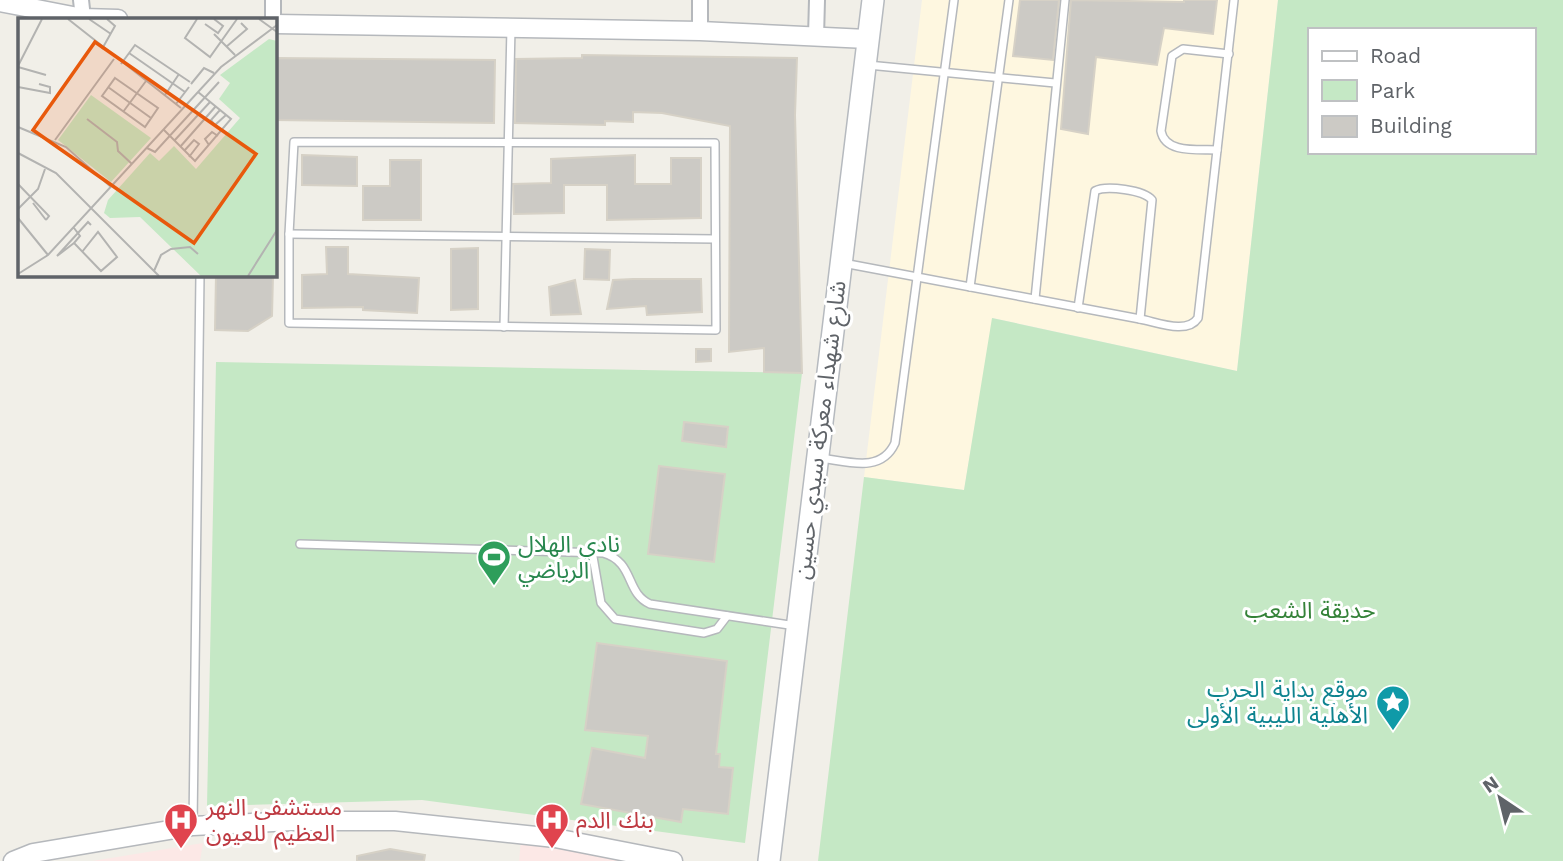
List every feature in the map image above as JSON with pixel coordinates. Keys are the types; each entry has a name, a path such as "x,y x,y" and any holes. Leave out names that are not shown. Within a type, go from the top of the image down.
{"main road":[{"name":"شارع شهداء معركة سيدي حسين","path":"769,861 873,0"}],"street":[{"path":"273,0 274,18"},
{"path":"700,0 700,31"},
{"path":"816,37 817,0"},
{"path":"0,2 82,9 114,18"},
{"path":"276,22 700,31 867,39"},
{"path":"13,861 33,853 193,826 292,821 395,821 555,838 673,861"}],"lane":[{"path":"816,457 870,464 885,458 891,451 954,0"},
{"path":"970,287 1009,0"},
{"path":"1035,299 1065,0"},
{"path":"841,262 1140,320 1185,327 1193,324 1198,318 1234,0"},
{"path":"504,327 511,27"},
{"path":"1217,150 1170,146 1161,131 1172,56 1183,49 1229,54"},
{"path":"864,65 1055,83"},
{"path":"294,142 715,143 716,330 289,323 289,234 294,142"},
{"path":"1079,308 1095,191 1102,188 1144,194 1152,200 1140,320"},
{"path":"289,234 715,239"},
{"path":"193,826 200,276"},
{"path":"300,544 592,551 611,555 623,564 643,601 659,606 796,626"},
{"path":"592,551 601,603 615,619 705,633 717,629 727,615"}],"shaded area":[{"path":"922,0 1278,0 1237,371 993,318 964,490 864,477"},
{"name":"بنك الدم","path":"521,840 644,861 519,861"},
{"name":"مستشفى النهر العظيم للعيون","path":"203,843 200,861 92,861 117,857"}],"green space":[{"name":"حديقة الشعب","path":"1278,0 1563,0 1563,861 818,861 864,477 964,490 992,318 1237,371"},
{"name":"نادي الهلال الرياضي","path":"216,362 802,373 745,843 422,800 207,806"}],"building":[{"path":"1020,0 1059,0 1053,60 1013,56"},
{"path":"1071,0 1217,0 1213,34 1164,28 1157,65 1096,57 1088,134 1061,129"},
{"path":"582,55 797,58 795,115 802,373 764,372 764,348 729,352 730,126 662,113 633,112 633,122 605,121 605,125 515,123 516,59 582,58"},
{"path":"276,58 495,60 494,123 276,120"},
{"path":"302,155 357,157 357,186 302,185"},
{"path":"635,155 635,184 671,184 671,158 701,158 701,218 607,220 607,185 564,185 564,213 514,214 513,184 551,183 551,159"},
{"path":"390,160 421,160 421,220 363,220 363,186 390,186"},
{"path":"326,247 348,247 348,274 419,278 417,313 363,310 363,307 302,308 302,275 327,274"},
{"path":"478,248 478,309 451,310 451,249"},
{"path":"585,249 610,250 609,280 584,279"},
{"path":"216,276 273,276 272,316 248,331 215,330"},
{"path":"701,279 702,312 647,315 646,306 607,309 613,280"},
{"path":"575,280 581,314 551,315 549,287"},
{"path":"696,349 711,349 711,361 696,362"},
{"path":"684,422 728,427 726,447 682,441"},
{"path":"659,466 725,474 714,562 648,554"},
{"path":"597,643 727,661 716,754 720,754 719,767 733,768 728,814 683,809 681,822 581,804 592,748 645,758 648,736 585,730"},
{"path":"390,849 425,855 424,861 357,861 357,856"}],"place":[{"name":"نادي الهلال الرياضي","path":"494,587"},
{"name":"موقع بداية الحرب الأهلية الليبية الأولى","path":"1393,732"},
{"name":"مستشفى النهر العظيم للعيون","path":"181,850"},
{"name":"بنك الدم","path":"552,850"}]}
